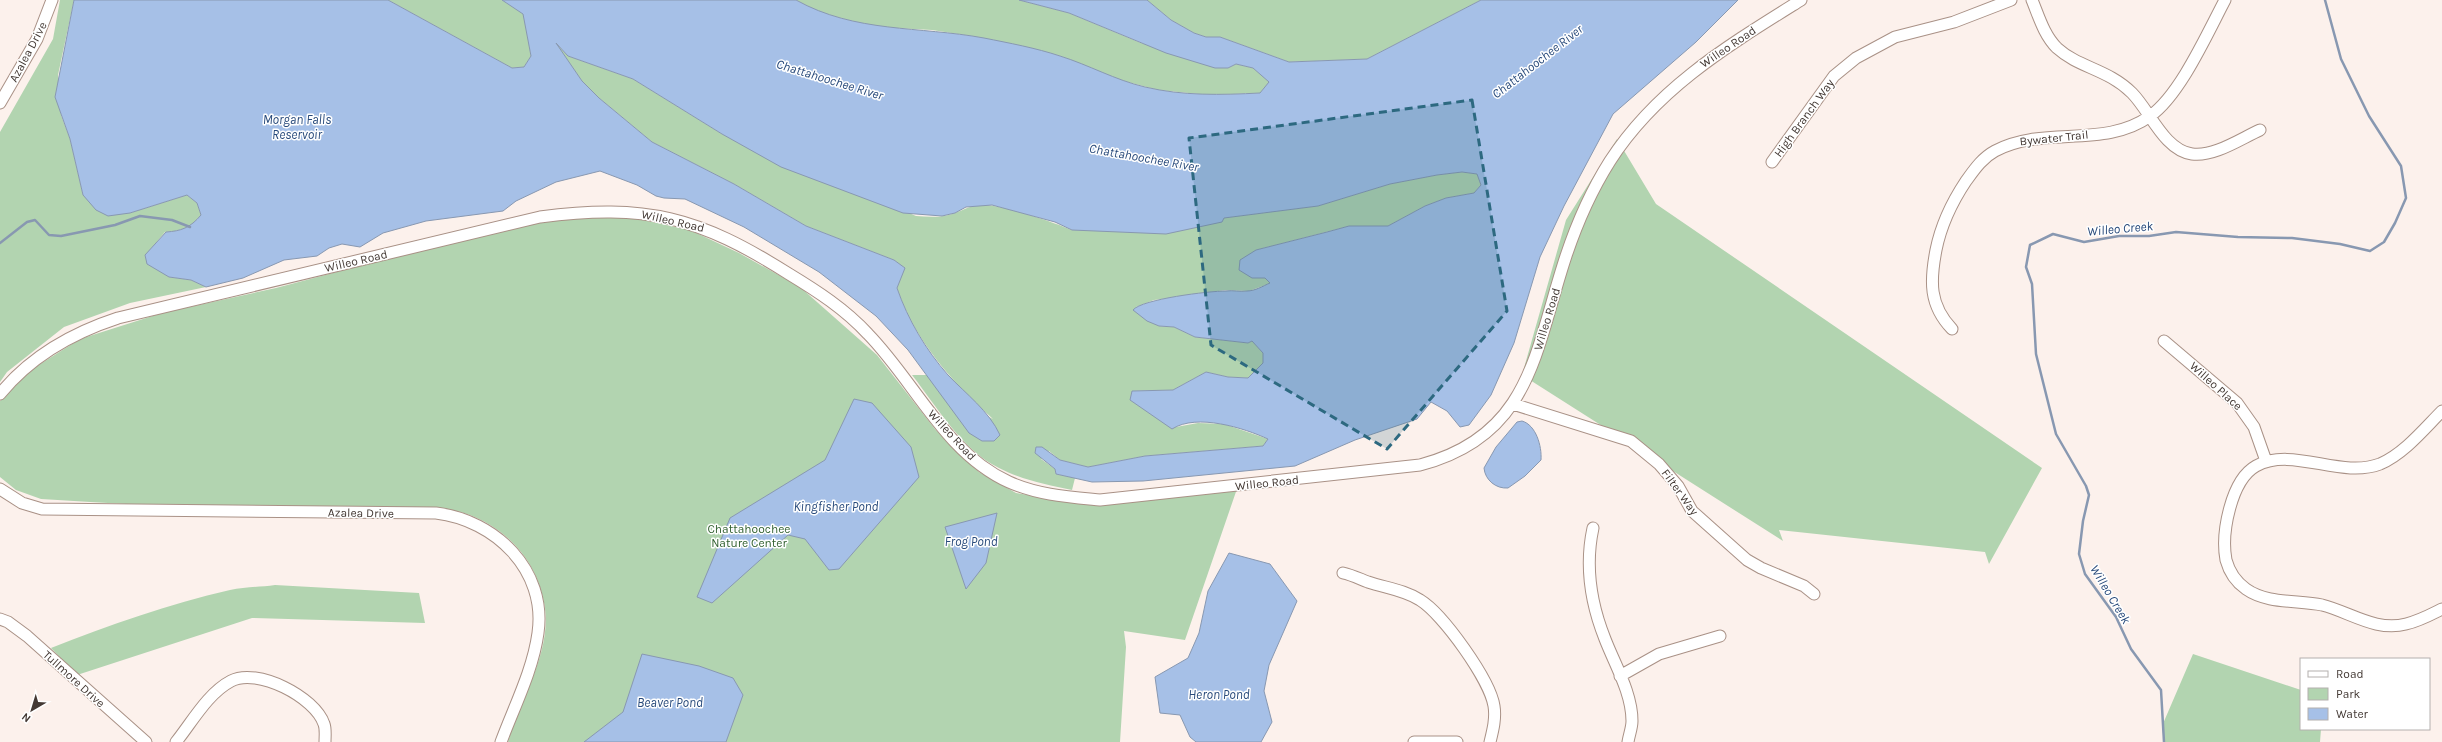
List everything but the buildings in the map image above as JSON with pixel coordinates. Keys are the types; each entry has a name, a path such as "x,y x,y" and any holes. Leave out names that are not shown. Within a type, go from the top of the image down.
{"street":[{"name":"Azalea Drive","path":"0,103 37,38 52,0"},
{"name":"Willeo Road","path":"0,394 26,367 52,348 82,332 118,318 540,217 606,211 650,214 696,224 736,243 800,281 838,306 869,334 935,418 967,453 983,467 1009,482 1055,495 1100,500 1420,465 1445,458 1469,446 1491,429 1513,404 1527,379 1566,256 1582,213 1596,184 1619,147 1649,111 1691,72 1724,48 1801,0"},
{"name":"High Branch Way","path":"1772,162 1834,76 1856,58 1895,37 1954,22 2011,0"},
{"path":"2032,0 2044,30 2057,48 2069,57 2121,82 2151,116 2168,141 2177,148 2191,154 2213,151 2260,130"},
{"name":"Bywater Trail","path":"1952,329 1941,317 1935,301 1932,283 1933,266 1938,237 1946,215 1978,164 1994,151 2014,143 2118,131 2140,123 2151,116 2176,89 2225,0"},
{"name":"Willeo Place","path":"2164,341 2230,395 2240,406 2254,427 2266,462"},
{"name":"Filter Way","path":"1513,404 1631,441 1659,464 1678,486 1692,511 1747,560 1804,586 1814,594"},
{"path":"2442,411 2402,448 2379,464 2345,468 2282,459 2266,462 2255,467 2240,481 2231,504 2225,552 2229,567 2240,585 2260,596 2322,605 2380,625 2407,624 2442,609"},
{"name":"Azalea Drive","path":"0,489 22,503 42,509 436,513 463,518 476,523 498,536 514,552 531,582 539,608 535,650 501,742"},
{"path":"1593,528 1589,548 1590,577 1595,607 1629,698 1632,721 1628,742"},
{"path":"1342,573 1407,593 1420,600 1439,617 1482,675 1490,689 1494,718 1490,742"},
{"name":"Tullmore Drive","path":"0,619 22,632 146,742"},
{"path":"1620,676 1659,654 1720,636"},
{"path":"176,742 218,690 231,681 250,677 273,683 308,702 324,724 325,742"},
{"path":"1414,742 1457,742"}],"highlighted area":[{"path":"1472,100 1507,311 1387,449 1211,345 1189,138"}],"green space":[{"path":"60,0 74,0 58,75 61,115 70,139 83,195 130,213 187,195 197,203 201,215 185,228 165,232 145,256 169,277 191,280 206,287 130,303 64,327 7,372 0,382 0,132 53,39"},
{"path":"388,0 502,0 524,14 531,56 524,67 512,68"},
{"path":"796,0 1019,0 1069,13 1141,43 1228,68 1236,64 1253,68 1270,82 1260,93 1209,95 1158,90 1120,80 1060,56 971,36 932,30 875,27 817,12"},
{"path":"1147,0 1481,0 1367,59 1289,62 1220,37 1206,37 1194,33 1171,20"},
{"path":"553,40 568,56 633,79 722,134 916,216 946,216 969,207 987,205 1025,214 1072,230 1223,218 1318,206 1390,184 1462,172 1477,174 1481,185 1474,193 1446,198 1425,206 1388,226 1349,226 1256,250 1252,278 1265,278 1271,283 1249,291 1225,290 1154,300 1136,307 1159,326 1174,327 1195,337 1248,343 1252,341 1263,353 1263,363 1248,378 1228,377 1206,372 1173,390 1132,391 1176,427 1198,423 1224,424 1268,439 1263,446 1145,456 1088,467 1060,460 1049,451 1041,459 1055,469 1056,474 1075,478 1072,490 1026,479 999,468 973,450 941,414 912,375 927,375 941,393 993,419 949,375 924,343 914,326 897,288 904,268 894,260 806,226 734,184 652,142 599,98 582,81"},
{"path":"1617,139 1656,204 2042,468 1989,564 1985,552 1779,530 1783,541 1522,375 1566,220"},
{"name":"Chattahoochee Nature Center","path":"568,211 638,219 690,230 739,253 800,287 877,355 935,429 956,451 979,472 1016,493 1051,499 1239,483 1185,640 1124,631 1126,647 1120,742 508,742 539,659 546,625 545,608 542,592 536,577 520,550 496,529 482,521 467,514 438,508 352,513 196,508 41,499 16,490 0,477 0,401 26,373 80,339 162,313 276,288"},
{"path":"275,585 419,593 425,623 252,618 77,675 51,648 162,608 230,590"},
{"path":"2193,654 2300,690 2300,730 2321,730 2320,742 2164,742 2162,726"}],"water":[{"name":"Morgan Falls Reservoir","path":"74,0 388,0 512,68 524,67 531,56 523,14 502,0 796,0 818,11 864,23 888,27 960,34 1032,48 1051,53 1145,87 1174,92 1216,94 1260,93 1269,82 1253,68 1236,64 1228,68 1215,68 1166,53 1069,13 1019,0 1147,0 1171,20 1194,33 1206,37 1220,37 1289,62 1367,59 1481,0 1738,0 1696,42 1613,114 1564,206 1540,257 1514,343 1491,395 1469,425 1460,427 1447,411 1431,402 1417,419 1355,440 1295,466 1143,481 1092,482 1056,474 1055,469 1035,453 1036,447 1042,447 1060,460 1088,467 1145,456 1263,446 1268,439 1234,427 1207,422 1182,424 1172,429 1130,400 1132,391 1173,390 1206,372 1228,377 1248,378 1263,363 1263,353 1252,341 1248,343 1195,337 1174,327 1159,326 1147,321 1133,310 1149,302 1176,296 1217,291 1250,291 1259,288 1270,283 1265,278 1252,278 1239,270 1240,260 1256,250 1349,226 1388,226 1425,206 1446,198 1474,193 1481,185 1477,174 1462,172 1390,184 1318,206 1224,218 1222,222 1166,234 1072,230 1055,222 992,205 966,207 955,213 942,216 903,213 781,167 722,134 633,79 568,56 556,43 582,81 599,98 652,142 734,184 806,226 894,260 905,268 897,288 901,300 918,334 948,375 990,418 1000,435 994,441 982,441 969,433 908,350 876,316 819,272 744,227 685,199 656,196 637,185 600,171 556,182 516,201 503,211 426,221 383,233 360,247 342,244 329,248 317,256 284,260 243,278 206,287 191,280 169,277 147,264 145,255 166,232 185,228 201,215 197,203 187,195 130,213 108,216 96,210 83,195 70,139 55,97"},
{"name":"Kingfisher Pond","path":"854,399 872,403 911,447 919,477 839,569 829,570 805,539 788,535 712,603 697,597 730,518 825,460"},
{"path":"1522,421 1531,427 1537,437 1541,460 1525,476 1508,488 1499,487 1489,480 1486,476 1484,468 1496,447 1517,422"},
{"name":"Frog Pond","path":"997,513 986,563 966,589 945,527"},
{"name":"Heron Pond","path":"1229,553 1270,564 1297,601 1269,665 1264,691 1272,722 1261,742 1196,742 1190,737 1180,715 1160,713 1155,677 1188,658 1199,633 1208,591"},
{"name":"Beaver Pond","path":"642,654 699,666 733,678 743,695 726,742 584,742 623,712"}],"waterway":[{"name":"Willeo Creek","path":"2164,742 2161,690 2131,649 2116,617 2085,574 2079,554 2083,521 2089,495 2086,486 2056,434 2036,354 2032,284 2026,267 2030,245 2053,234 2084,242 2119,236 2149,236 2176,232 2238,237 2292,238 2340,244 2370,251 2384,242 2395,223 2406,198 2401,166 2369,116 2341,59 2325,0"},
{"path":"0,243 27,222 35,220 49,235 61,236 115,225 140,216 172,220 190,227"}],"water label":[{"name":"Chattahoochee River","path":"1537,61"},
{"name":"Chattahoochee River","path":"830,79"},
{"name":"Chattahoochee River","path":"1144,157"}]}
